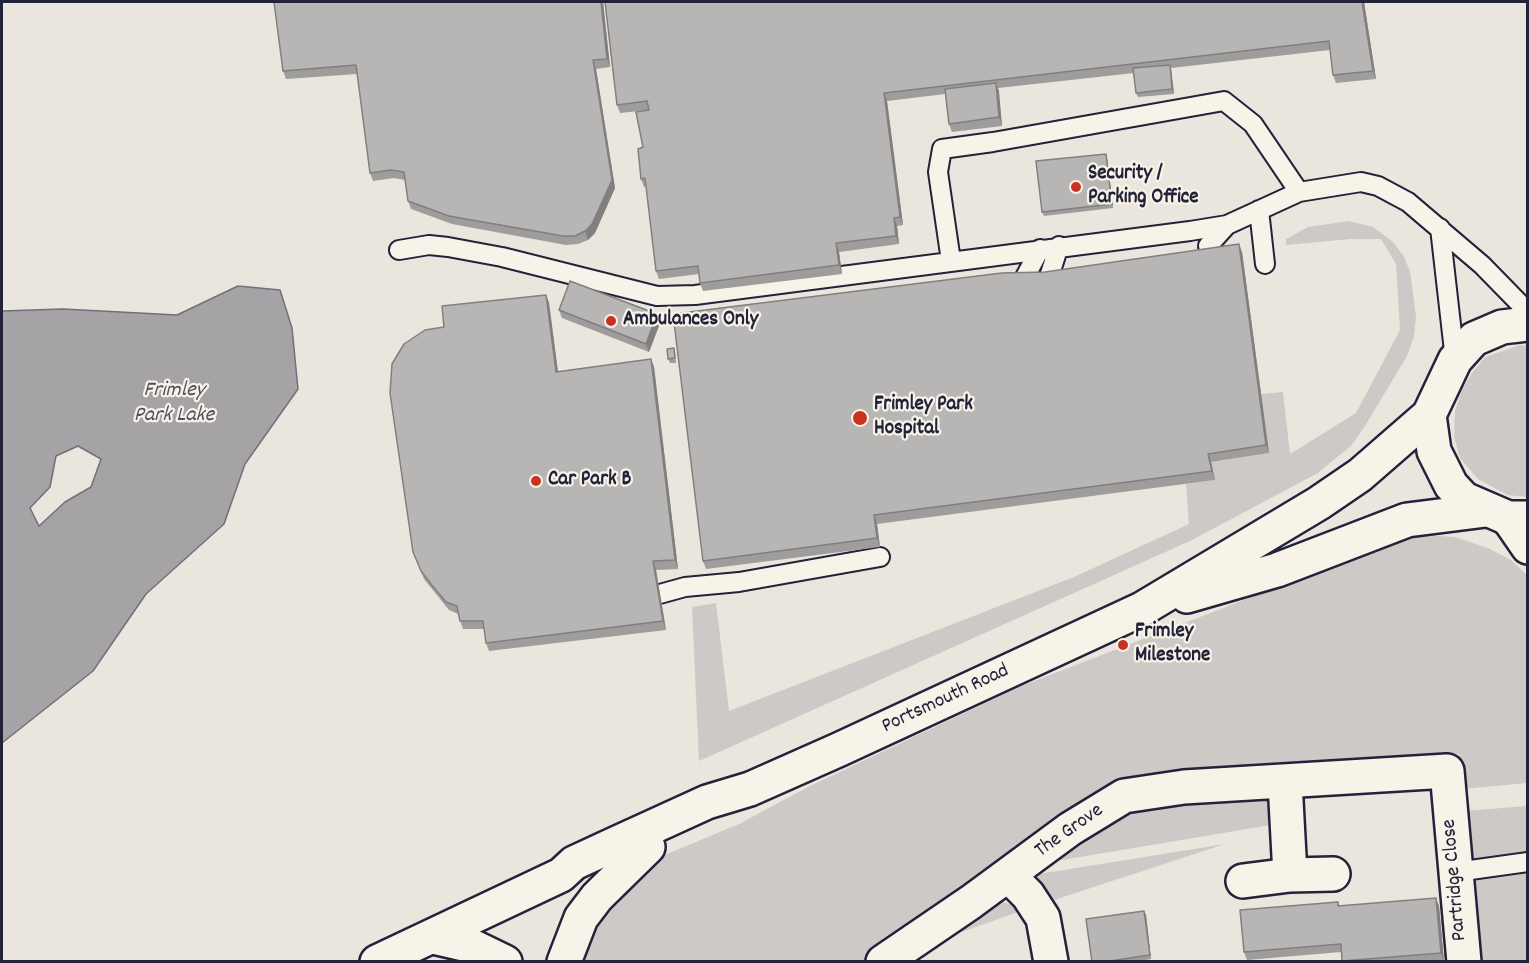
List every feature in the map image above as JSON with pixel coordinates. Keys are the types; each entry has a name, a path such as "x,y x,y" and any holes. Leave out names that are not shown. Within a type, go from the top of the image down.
{"main road":[{"path":"1527,324 1502,327 1474,339 1455,360 1429,415 1434,451 1442,470 1464,499 1507,515 1527,547"},
{"name":"Portsmouth Road","path":"377,962 561,875 574,863 707,802 750,789 1142,609 1319,503 1360,475 1429,415"},
{"name":"Portsmouth Road","path":"1142,609 1277,570 1407,520 1507,515"},
{"name":"The Grove","path":"883,962 1070,829 1124,795 1184,787 1447,771 1449,798"},
{"path":"1285,782 1290,875"},
{"name":"Portsmouth Road","path":"561,875 576,877 713,818 750,789"},
{"name":"Partridge Close","path":"1449,798 1464,962"},
{"path":"564,962 584,913 648,847"},
{"path":"1243,881 1290,875 1333,874"},
{"path":"1008,875 1028,895 1043,918 1051,962"},
{"path":"433,937 472,946 506,962"}],"lane":[{"path":"951,261 939,172 942,149 1224,101 1239,110 1252,124 1299,192"},
{"path":"399,250 429,245 448,247 514,260 657,296 695,295 1227,225 1299,192 1342,183 1361,182 1378,186 1408,202 1482,265 1527,312"},
{"path":"1260,210 1265,264"},
{"path":"1208,246 1227,225"},
{"path":"1440,228 1455,360"},
{"path":"1039,293 1048,280 1059,246"},
{"path":"1004,254 1007,293 1025,281 1040,249"},
{"path":"882,288 890,270"},
{"path":"859,291 865,272"},
{"path":"624,602 647,599 661,592 685,587 739,582 880,557"},
{"path":"1456,872 1527,862"}],"shaded area":[{"path":"1349,221 1373,227 1393,242 1403,255 1410,271 1416,316 1414,336 1407,356 1351,446 1318,473 1190,541 699,761 692,607 716,603 729,711 1074,577 1189,524 1186,484 1214,480 1211,462 1269,453 1261,394 1283,392 1290,454 1356,413 1400,330 1396,264 1381,239 1351,239 1286,245 1286,239 1308,227"},
{"path":"1520,345 1527,346 1527,497 1507,495 1478,479 1460,458 1454,437 1455,411 1462,390 1472,373 1485,357"},
{"path":"1414,537 1455,537 1490,549 1511,560 1527,575 1527,783 1463,789 1459,754 1132,777 1120,780 864,961 583,961 593,939 583,939 643,864 739,824 808,787 1019,687 1306,576"},
{"path":"1269,798 1271,825 1044,863 1136,806"},
{"path":"1527,806 1527,961 1483,961 1464,811"},
{"path":"1225,844 1048,902 1037,883 1039,874"},
{"path":"995,899 1012,905 1018,912 931,943"}],"water":[{"name":"Frimley Park Lake","path":"238,286 280,290 292,328 298,389 245,464 224,524 146,594 93,671 2,743 2,311 63,309 177,315","holes":["78,446 101,459 91,487 65,502 39,526 30,508 50,487 56,456"]}],"building":[{"path":"274,2 601,2 607,59 593,60 612,180 592,224 575,236 563,236 449,216 408,201 404,172 391,170 370,173 356,65 283,71"},
{"path":"605,2 1362,2 1373,71 1333,75 1329,41 884,93 900,217 894,218 896,236 836,243 839,265 700,283 698,266 656,271 645,178 641,179 638,149 643,147 636,112 649,110 647,101 617,105"},
{"path":"1170,65 1172,89 1136,93 1133,68"},
{"path":"996,83 999,117 949,124 945,89"},
{"name":"Security / Parking Office","path":"1106,154 1112,204 1042,212 1036,161"},
{"name":"Frimley Park Hospital","path":"1239,244 1266,445 1208,454 1212,471 874,515 877,538 703,561 673,314 1002,273 1045,272"},
{"name":"Ambulances Only","path":"570,281 657,314 646,344 559,310"},
{"name":"Car Park B","path":"546,295 556,372 651,359 675,560 653,561 663,621 486,643 483,621 460,621 457,606 446,602 431,584 421,571 413,552 390,393 392,364 404,344 425,330 444,327 442,306"},
{"path":"674,348 675,358 668,359 667,349"},
{"path":"1436,898 1441,953 1342,961 1341,944 1244,952 1240,910 1338,902 1338,906"},
{"path":"1144,911 1150,955 1092,962 1086,919"}],"place":[{"name":"Security / Parking Office","path":"1076,187"},
{"name":"Ambulances Only","path":"611,321"},
{"name":"Frimley Park Hospital","path":"860,418"},
{"name":"Car Park B","path":"536,481"},
{"name":"Frimley Milestone","path":"1123,645"}]}
